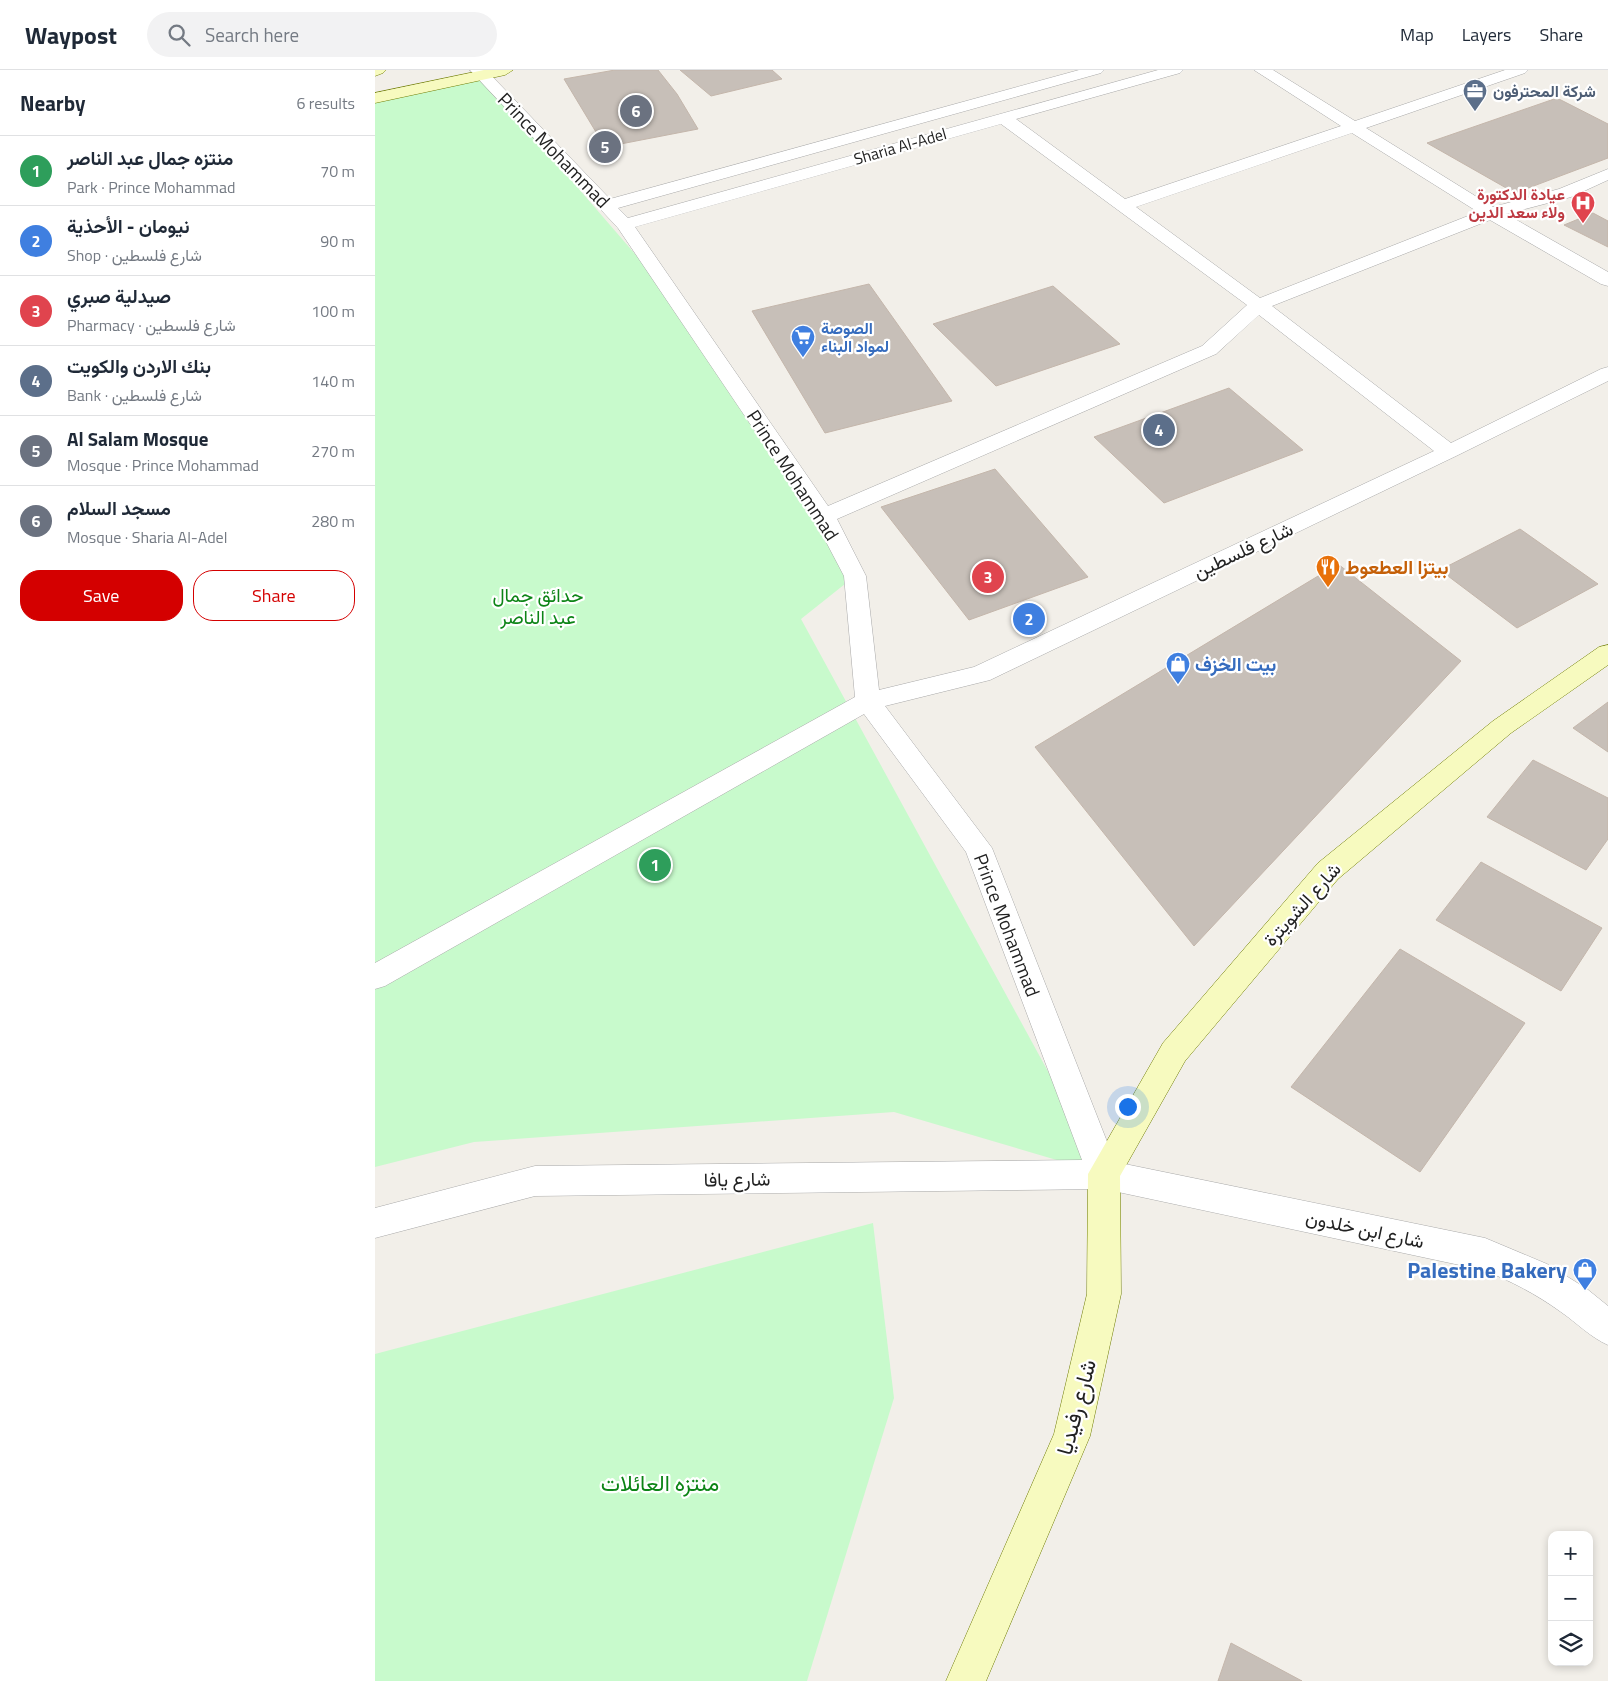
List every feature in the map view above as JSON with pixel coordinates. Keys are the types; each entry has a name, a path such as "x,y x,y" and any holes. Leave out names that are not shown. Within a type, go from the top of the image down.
{"main road":[{"path":"375,98 485,72 505,70"},
{"name":"شارع الشويترة","path":"1104,1174 1173,1052 1328,871 1502,726 1608,653"},
{"name":"شارع رفيديا","path":"966,1681 1072,1436 1104,1294 1104,1174"}],"street":[{"name":"Sharia Al-Adel","path":"608,205 1096,70"},
{"name":"Sharia Al-Adel","path":"624,224 1175,70"},
{"path":"1262,70 1491,213 1608,280"},
{"path":"1122,206 1520,70"},
{"name":"Prince Mohammad","path":"485,72 624,224 824,516 855,576 869,701 978,848 1104,1174"},
{"path":"1002,117 1258,305 1449,452"},
{"path":"824,516 1209,350 1258,305 1491,213 1565,193 1608,174"},
{"name":"شارع فلسطين","path":"375,977 869,701 981,674 1449,452 1608,373"},
{"name":"شارع يافا","path":"375,1223 535,1181 1104,1174"},
{"name":"شارع ابن خلدون","path":"1104,1174 1485,1254 1535,1276 1575,1301 1608,1328"}],"green space":[{"name":"حدائق جمال عبد الناصر","path":"482,77 680,306 855,576 801,619 1104,1174 894,1112 474,1142 375,1167 375,95"},
{"name":"منتزه العائلات","path":"873,1223 894,1398 807,1681 375,1681 375,1354"}],"building":[{"path":"615,70 658,70 677,94 698,129 605,147 564,79"},
{"path":"680,70 772,70 782,79 711,96"},
{"path":"1557,98 1608,124 1608,158 1515,193 1427,143"},
{"path":"1593,213 1608,221 1608,247 1564,225"},
{"path":"869,284 952,401 825,433 752,311"},
{"path":"1053,286 1120,344 996,386 933,324"},
{"path":"1229,388 1303,450 1164,503 1094,437"},
{"path":"995,469 1088,577 969,620 881,507"},
{"path":"1520,529 1598,584 1517,628 1440,570"},
{"path":"1338,564 1461,661 1194,946 1035,747"},
{"path":"1608,702 1608,752 1573,728"},
{"path":"1533,760 1608,798 1608,839 1586,870 1487,817"},
{"path":"1481,862 1602,928 1561,991 1436,920"},
{"path":"1400,949 1525,1023 1420,1172 1291,1087"},
{"path":"1231,1643 1302,1681 1218,1681"}],"place":[{"name":"مسجد السلام","path":"636,111"},
{"name":"شركة المحترفون","path":"1475,112"},
{"name":"Al Salam Mosque","path":"605,147"},
{"name":"عيادة الدكتورة ولاء سعد الدين","path":"1583,224"},
{"name":"الصوصة لمواد البناء","path":"803,358"},
{"name":"بنك الاردن والكويت","path":"1159,430"},
{"name":"صيدلية صبري","path":"988,577"},
{"name":"بيتزا العطعوط","path":"1328,588"},
{"name":"نيومان - الأحذية","path":"1029,619"},
{"name":"بيت الخزف","path":"1178,685"},
{"name":"منتزه جمال عبد الناصر","path":"655,865"},
{"name":"Palestine Bakery","path":"1585,1291"}]}
